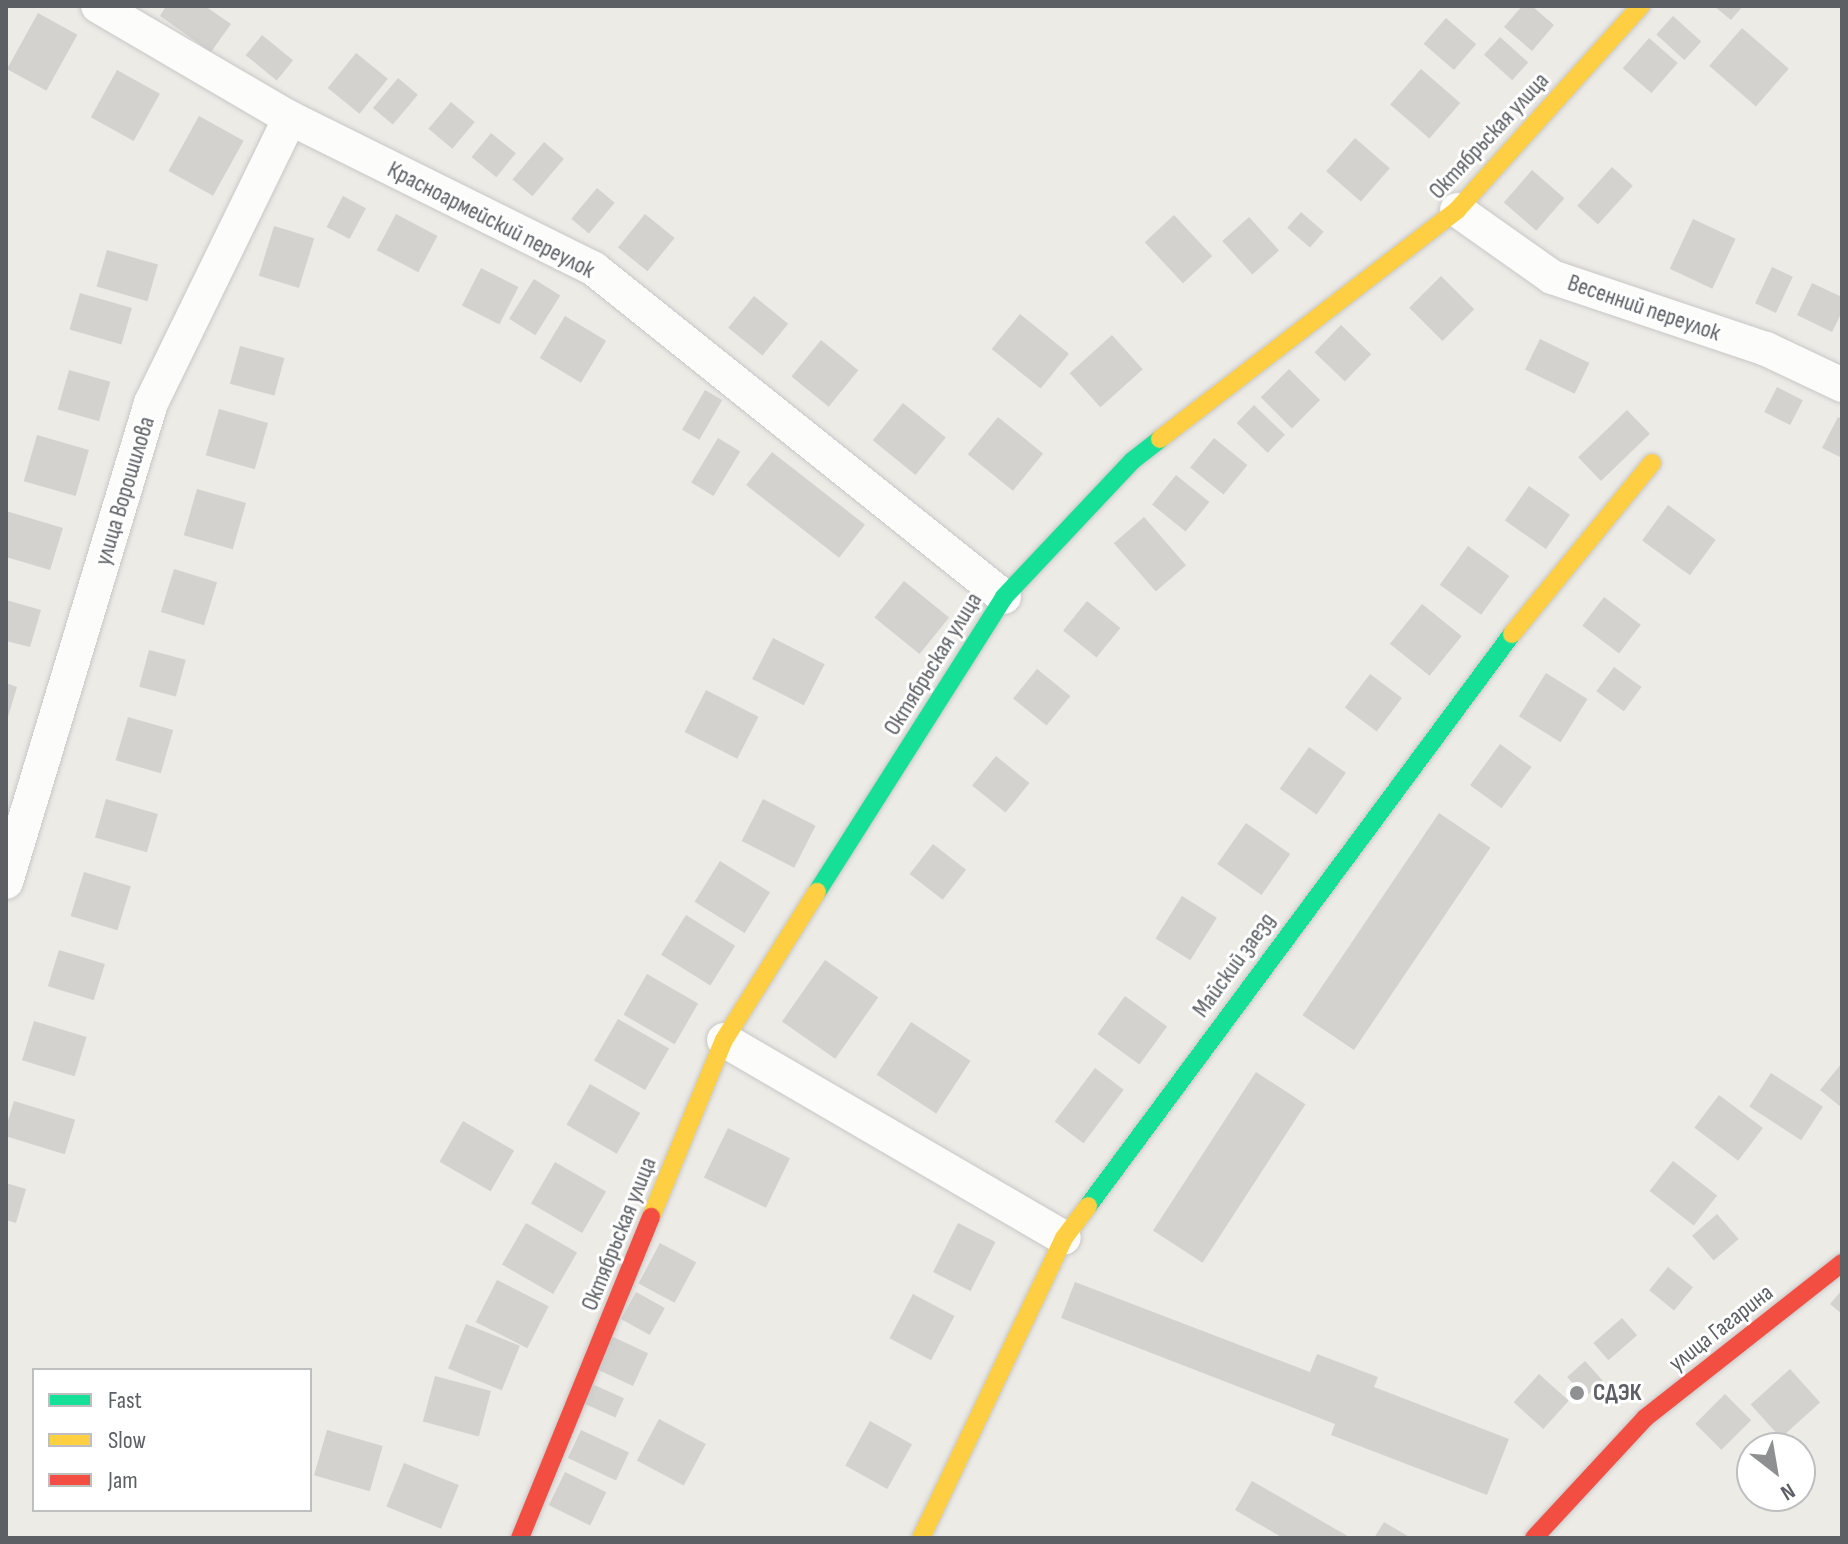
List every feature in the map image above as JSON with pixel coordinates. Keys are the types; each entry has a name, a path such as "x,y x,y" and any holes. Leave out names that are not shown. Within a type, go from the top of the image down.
{"street":[{"name":"Красноармейский переулок","path":"98,6 290,118 594,269 1004,597"},
{"name":"Октябрьская улица","path":"520,1538 724,1040 1004,597 1132,461 1457,210 1641,6"},
{"name":"улица Ворошилова","path":"6,882 151,403 290,118"},
{"name":"Весенний переулок","path":"1457,210 1552,277 1766,349 1842,385"},
{"name":"Майский заезд","path":"921,1538 1064,1238 1466,690 1652,463"},
{"path":"724,1040 1064,1238"},
{"name":"улица Гагарина","path":"1534,1538 1645,1418 1842,1263"}],"building":[{"path":"166,6 205,6 231,24 211,52 160,16"},
{"path":"1522,6 1532,6 1554,25 1532,51 1504,27"},
{"path":"1714,6 1743,6 1731,20"},
{"path":"38,13 77,35 46,91 7,69"},
{"path":"1673,16 1701,41 1685,60 1656,35"},
{"path":"1446,18 1476,44 1454,70 1424,44"},
{"path":"1742,28 1789,69 1756,106 1709,66"},
{"path":"262,35 293,60 277,80 246,55"},
{"path":"1500,37 1528,62 1512,80 1484,55"},
{"path":"1649,38 1678,63 1651,93 1623,68"},
{"path":"356,53 388,79 360,114 328,88"},
{"path":"1421,69 1460,103 1429,139 1390,104"},
{"path":"117,70 160,94 134,141 91,117"},
{"path":"398,78 418,95 393,125 373,108"},
{"path":"451,102 475,122 452,149 429,129"},
{"path":"199,116 244,141 213,196 168,171"},
{"path":"491,133 516,153 496,177 471,157"},
{"path":"1355,138 1390,168 1361,201 1326,171"},
{"path":"544,142 564,159 532,196 513,180"},
{"path":"1612,167 1633,186 1598,224 1577,206"},
{"path":"1532,170 1564,198 1536,231 1504,202"},
{"path":"597,188 615,203 589,233 571,219"},
{"path":"343,196 366,208 350,239 327,227"},
{"path":"1301,212 1324,232 1310,248 1287,228"},
{"path":"396,214 437,236 418,272 377,250"},
{"path":"645,214 675,238 647,271 618,247"},
{"path":"1174,215 1212,256 1183,283 1145,242"},
{"path":"1249,217 1279,250 1252,275 1222,241"},
{"path":"1693,219 1736,239 1712,289 1670,269"},
{"path":"274,226 314,238 299,288 259,276"},
{"path":"107,250 158,265 147,301 97,287"},
{"path":"1772,267 1793,277 1776,313 1755,303"},
{"path":"481,268 518,287 499,324 462,305"},
{"path":"1441,276 1474,309 1442,341 1409,308"},
{"path":"534,279 560,295 535,335 509,319"},
{"path":"1812,283 1842,297 1842,312 1832,332 1797,315"},
{"path":"80,293 132,308 121,344 70,330"},
{"path":"754,296 788,324 762,356 728,328"},
{"path":"1020,314 1069,354 1041,389 992,349"},
{"path":"565,316 606,341 581,383 540,358"},
{"path":"1341,325 1371,354 1345,382 1315,352"},
{"path":"1112,335 1143,369 1100,407 1070,373"},
{"path":"1540,339 1589,363 1575,394 1525,370"},
{"path":"821,340 858,370 829,407 791,377"},
{"path":"240,346 284,358 274,396 230,384"},
{"path":"1289,369 1320,400 1292,428 1261,397"},
{"path":"69,370 110,382 99,421 58,409"},
{"path":"1777,387 1803,400 1790,425 1764,412"},
{"path":"705,390 722,400 699,440 682,430"},
{"path":"903,403 946,438 916,475 873,440"},
{"path":"1254,405 1285,435 1268,453 1237,423"},
{"path":"219,409 268,423 255,469 206,455"},
{"path":"1627,410 1650,434 1601,481 1578,457"},
{"path":"998,417 1043,454 1013,491 968,454"},
{"path":"1838,417 1842,419 1842,458 1822,448"},
{"path":"37,435 89,450 76,496 24,481"},
{"path":"718,438 740,451 714,496 691,483"},
{"path":"1214,438 1247,465 1224,495 1190,468"},
{"path":"772,452 865,525 839,558 746,485"},
{"path":"1176,475 1209,502 1186,532 1152,505"},
{"path":"1529,486 1570,515 1546,549 1505,520"},
{"path":"197,489 246,503 233,549 184,535"},
{"path":"1668,505 1716,540 1690,575 1642,541"},
{"path":"6,511 63,528 50,570 6,557"},
{"path":"1144,517 1186,565 1156,592 1114,543"},
{"path":"1468,546 1509,576 1481,615 1440,585"},
{"path":"174,569 217,582 204,625 161,612"},
{"path":"904,581 949,618 919,654 874,618"},
{"path":"1604,597 1641,625 1619,653 1582,626"},
{"path":"6,600 41,610 30,647 6,641"},
{"path":"1087,601 1120,628 1097,658 1063,631"},
{"path":"1422,604 1462,636 1430,676 1390,644"},
{"path":"773,638 825,664 804,705 752,679"},
{"path":"149,650 186,660 176,697 139,687"},
{"path":"1614,667 1642,687 1624,711 1596,691"},
{"path":"1037,669 1070,696 1047,726 1013,699"},
{"path":"1546,673 1588,699 1561,742 1519,716"},
{"path":"1370,674 1402,698 1377,732 1345,708"},
{"path":"6,683 17,687 7,720 6,720"},
{"path":"706,690 759,717 737,759 685,732"},
{"path":"128,717 173,730 161,773 116,760"},
{"path":"1500,744 1532,767 1502,808 1470,785"},
{"path":"1309,747 1346,773 1317,815 1280,789"},
{"path":"996,756 1029,783 1006,813 972,786"},
{"path":"106,799 158,814 147,852 95,837"},
{"path":"763,799 816,826 794,868 742,841"},
{"path":"1439,813 1490,848 1354,1050 1303,1015"},
{"path":"1246,823 1290,854 1262,895 1217,864"},
{"path":"933,844 966,870 943,900 910,874"},
{"path":"720,861 770,892 745,933 695,902"},
{"path":"84,872 131,886 117,930 71,916"},
{"path":"1182,896 1217,918 1190,960 1156,938"},
{"path":"686,915 735,946 710,986 661,955"},
{"path":"59,950 105,964 94,1000 48,986"},
{"path":"825,960 878,997 835,1059 782,1021"},
{"path":"647,974 698,1003 675,1044 624,1015"},
{"path":"1125,996 1167,1027 1139,1065 1097,1034"},
{"path":"618,1019 669,1048 645,1090 594,1061"},
{"path":"34,1021 87,1037 75,1076 22,1060"},
{"path":"911,1022 971,1061 936,1114 877,1075"},
{"path":"1842,1063 1842,1108 1820,1090"},
{"path":"1095,1068 1124,1090 1083,1143 1055,1122"},
{"path":"1256,1072 1305,1104 1203,1263 1153,1231"},
{"path":"1771,1073 1823,1107 1801,1140 1749,1107"},
{"path":"590,1084 640,1113 617,1154 566,1125"},
{"path":"1719,1095 1763,1128 1738,1161 1694,1128"},
{"path":"14,1101 75,1120 65,1154 6,1136"},
{"path":"463,1121 514,1150 491,1191 439,1162"},
{"path":"728,1128 790,1158 766,1208 704,1177"},
{"path":"1673,1161 1717,1195 1694,1225 1650,1191"},
{"path":"555,1162 606,1192 582,1233 531,1204"},
{"path":"6,1183 26,1189 16,1223 6,1220"},
{"path":"1717,1214 1739,1239 1714,1261 1692,1236"},
{"path":"526,1223 577,1252 553,1294 502,1265"},
{"path":"958,1223 995,1242 970,1291 933,1272"},
{"path":"660,1243 696,1262 675,1303 638,1284"},
{"path":"1668,1267 1693,1287 1674,1310 1649,1290"},
{"path":"497,1280 549,1306 527,1348 476,1322"},
{"path":"1075,1282 1310,1372 1317,1354 1378,1377 1374,1387 1509,1439 1487,1495 1331,1435 1335,1424 1061,1318"},
{"path":"1842,1290 1842,1314 1830,1304"},
{"path":"636,1292 665,1308 650,1335 621,1319"},
{"path":"913,1294 954,1316 931,1360 890,1338"},
{"path":"1622,1318 1637,1335 1608,1360 1593,1343"},
{"path":"466,1324 520,1346 502,1390 448,1369"},
{"path":"611,1336 648,1353 633,1386 596,1369"},
{"path":"1585,1361 1603,1381 1585,1397 1567,1377"},
{"path":"1790,1369 1820,1402 1787,1432 1775,1432 1751,1404"},
{"path":"1539,1374 1569,1401 1543,1429 1514,1402"},
{"path":"435,1376 491,1391 479,1436 423,1421"},
{"path":"592,1384 624,1398 615,1417 583,1403"},
{"path":"1725,1394 1751,1420 1721,1450 1695,1424"},
{"path":"659,1419 706,1444 684,1485 637,1460"},
{"path":"870,1421 912,1444 887,1489 845,1466"},
{"path":"327,1430 383,1446 370,1491 314,1475"},
{"path":"581,1430 629,1452 616,1480 568,1458"},
{"path":"404,1463 459,1485 441,1529 386,1507"},
{"path":"565,1472 606,1492 590,1525 549,1505"},
{"path":"1252,1481 1351,1538 1283,1538 1235,1510"},
{"path":"1384,1522 1411,1538 1374,1538"}],"traffic: fast":[{"path":"817,892 1004,597 1132,461 1160,439"},
{"path":"1088,1206 1512,634"}],"traffic: slow":[{"path":"1160,439 1457,210 1641,6"},
{"path":"1512,634 1652,463"},
{"path":"651,1217 724,1040 817,892"},
{"path":"921,1538 1064,1238 1088,1206"}],"traffic: jam":[{"path":"520,1538 651,1217"},
{"path":"1534,1538 1645,1418 1842,1263"}],"place":[{"name":"СДЭК","path":"1577,1393"}]}
